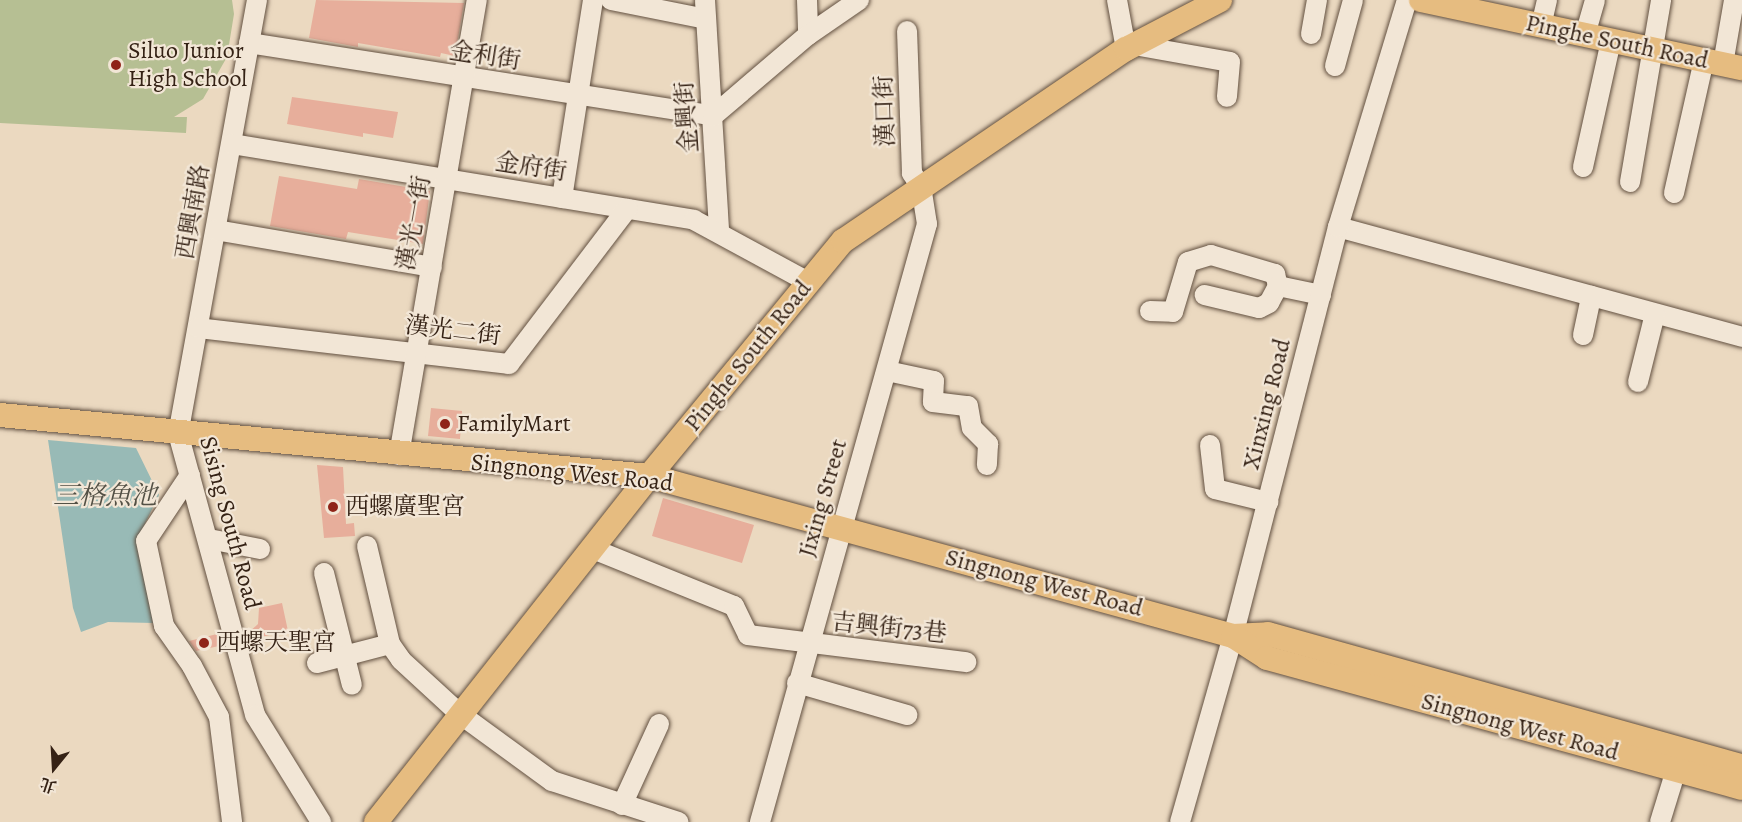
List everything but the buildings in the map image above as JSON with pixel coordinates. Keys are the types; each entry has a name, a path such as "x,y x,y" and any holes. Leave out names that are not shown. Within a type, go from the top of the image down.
{"main road":[{"name":"Pinghe South Road","path":"1421,0 1723,64"},
{"name":"Pinghe South Road","path":"376,822 649,476 843,242 1130,47 1215,1"},
{"name":"Singnong West Road","path":"0,415 399,455 649,476 1233,636 1267,658 1742,788"},
{"name":"Singnong West Road","path":"1233,636 1268,634 1742,766"}],"street":[{"name":"西興南路","path":"178,433 257,0"},
{"name":"漢光一街","path":"399,455 477,0"},
{"path":"562,198 593,0"},
{"path":"611,0 706,10"},
{"path":"807,0 808,35"},
{"path":"713,116 808,35 859,0"},
{"path":"1117,0 1130,47 1230,62 1227,97"},
{"path":"1311,34 1317,0"},
{"path":"1335,66 1353,0"},
{"name":"Xinxing Road","path":"1181,822 1233,636 1338,227 1407,0"},
{"path":"1541,26 1547,0"},
{"path":"1585,35 1595,0"},
{"path":"1630,182 1661,0"},
{"path":"1674,193 1723,64 1734,0"},
{"name":"金興街","path":"706,10 719,231"},
{"name":"漢口街","path":"908,31 912,173 921,187"},
{"path":"1583,167 1611,41"},
{"name":"金利街","path":"249,43 577,97 713,116"},
{"name":"金府街","path":"232,144 694,220 719,231 808,282"},
{"name":"Jixing Street","path":"760,822 796,683 887,371 927,224 921,187"},
{"name":"漢光二街","path":"198,327 509,364 627,208"},
{"path":"1338,227 1742,337"},
{"path":"216,230 432,267"},
{"path":"1150,311 1173,312 1188,262 1211,255 1275,274 1278,286 1269,303 1259,308 1205,295"},
{"path":"1278,286 1321,294"},
{"path":"1583,335 1591,296"},
{"path":"1638,382 1655,314"},
{"path":"887,371 934,381 933,402 968,406 972,428 988,444 987,465"},
{"name":"Sising South Road","path":"178,433 209,539 255,715 321,822"},
{"path":"1210,445 1215,489 1268,502"},
{"path":"190,475 146,541 164,626 192,666 219,717 232,822"},
{"path":"209,539 260,549"},
{"path":"367,546 390,644 401,660 460,714 552,782 678,822"},
{"name":"吉興街73巷","path":"593,549 734,606 748,635 807,645 966,662"},
{"path":"324,573 352,685"},
{"path":"317,663 390,644"},
{"path":"796,683 907,716"},
{"path":"622,805 659,724"},
{"path":"1660,822 1676,770"}],"green space":[{"name":"Siluo Junior High School","path":"0,0 232,0 234,14 227,57 203,99 174,117 187,117 186,133 0,123"}],"water":[{"name":"三格魚池","path":"48,440 136,448 159,495 137,540 154,623 108,622 81,632 73,608"}],"place":[{"name":"Siluo Junior High School","path":"116,65"},
{"name":"FamilyMart","path":"445,424"},
{"name":"西螺廣聖宮","path":"333,507"},
{"name":"西螺天聖宮","path":"204,643"}]}
